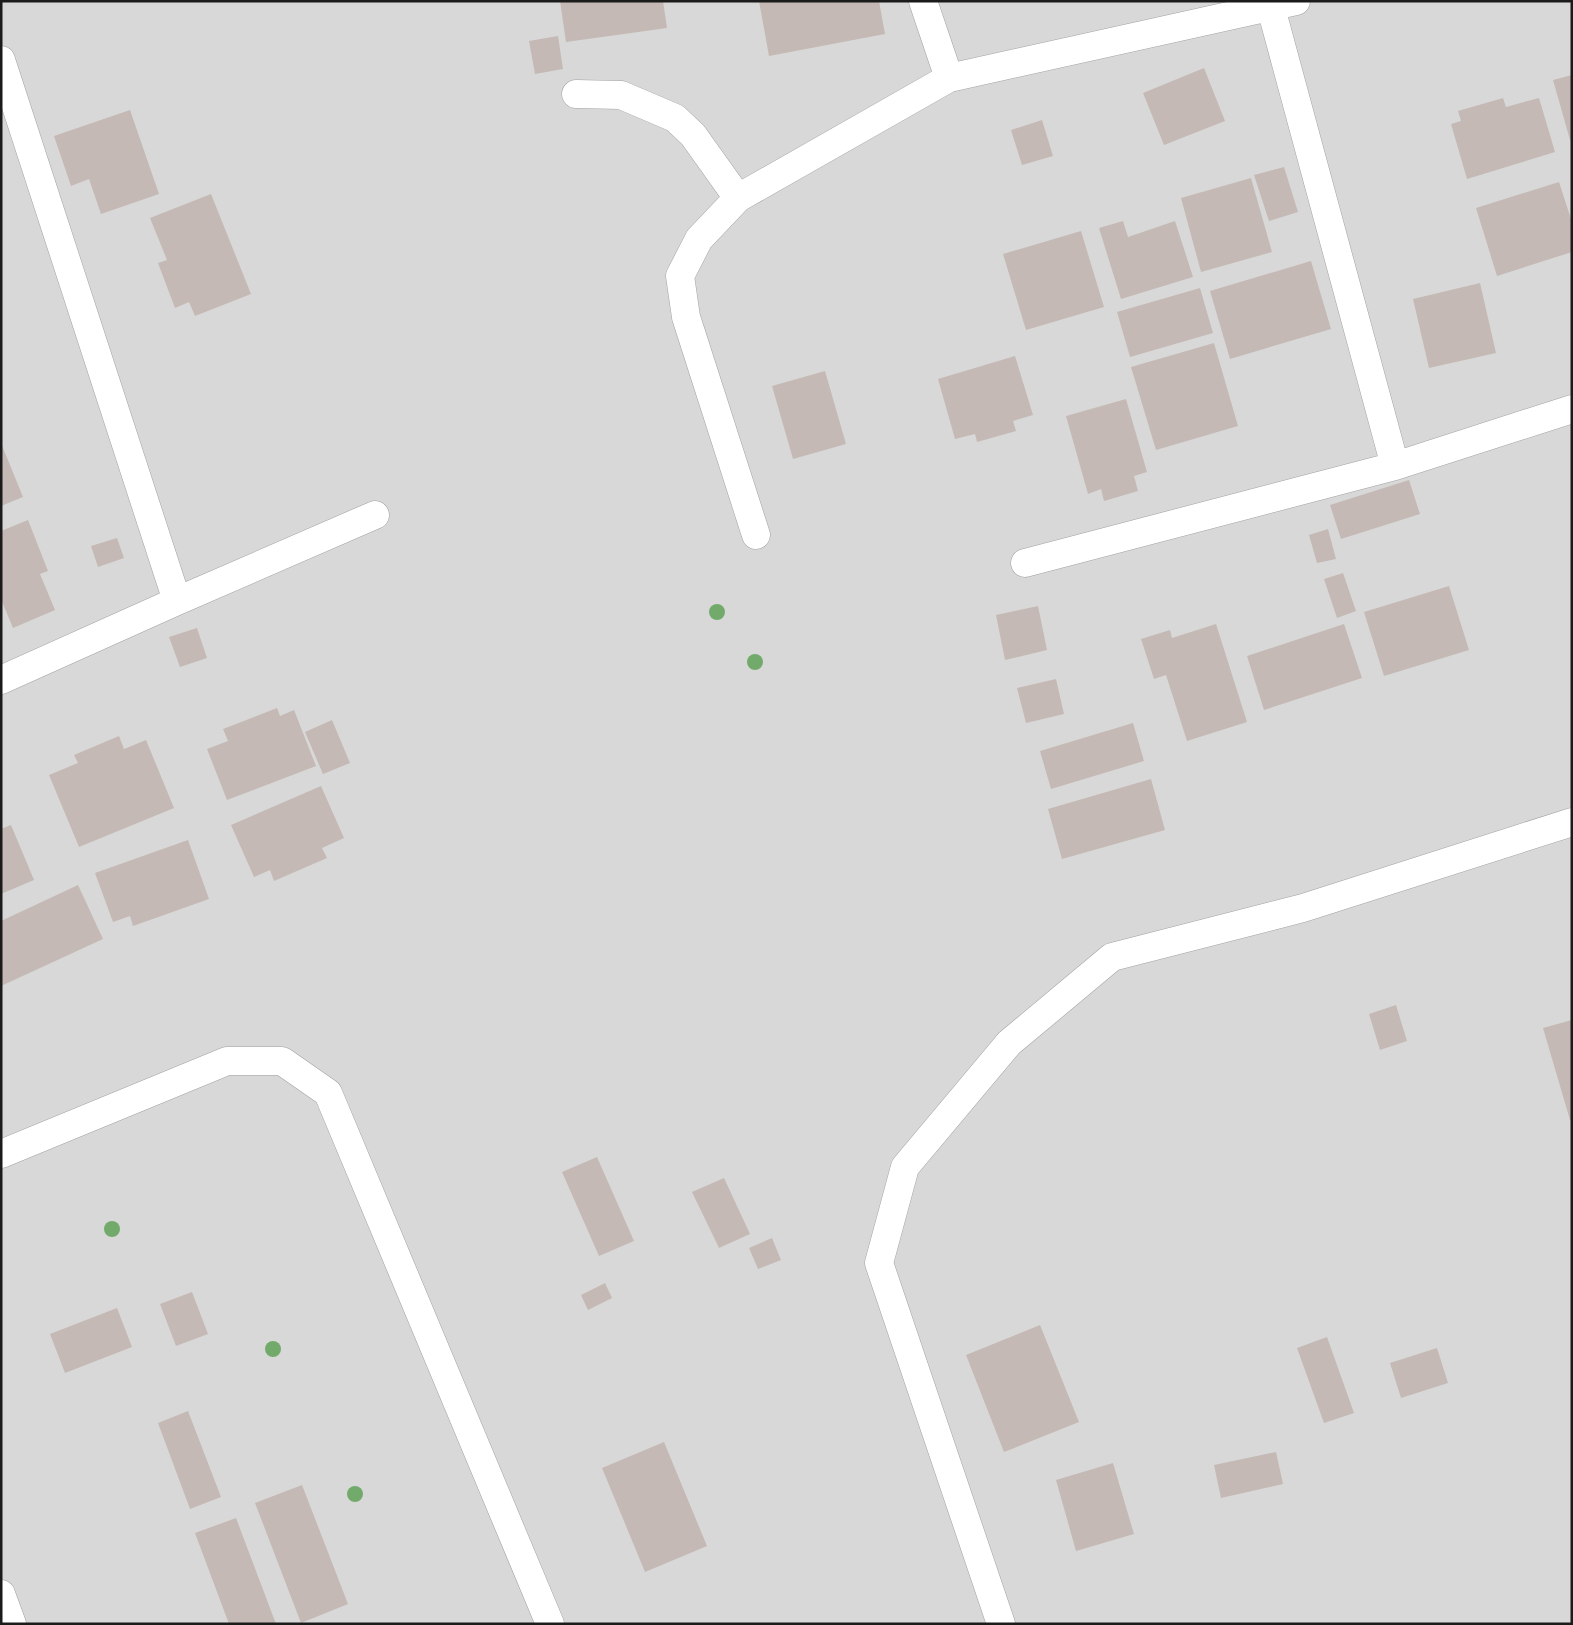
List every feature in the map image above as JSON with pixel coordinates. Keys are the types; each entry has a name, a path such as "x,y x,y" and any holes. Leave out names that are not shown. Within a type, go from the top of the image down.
{"street":[{"path":"923,1 949,78"},
{"path":"756,535 686,317 680,276 699,239 738,198 949,78 1284,5 1395,466"},
{"path":"1,60 177,601"},
{"path":"576,94 621,95 675,118 693,135 738,198"},
{"path":"1024,563 1395,466 1572,408"},
{"path":"1,680 177,601 375,516"},
{"path":"1001,1624 878,1263 905,1166 1009,1043 1112,957 1303,908 1572,822"},
{"path":"1,1154 227,1061 282,1061 328,1093 550,1624"},
{"path":"1,1594 12,1624"}],"shaded area":[{"path":"1,1 1572,1 1572,1624 1,1624"}],"building":[{"path":"560,1 663,1 667,28 566,42"},
{"path":"759,1 879,1 885,34 769,56"},
{"path":"558,36 563,69 535,74 529,41"},
{"path":"1204,68 1225,121 1164,145 1143,93"},
{"path":"1572,75 1572,140 1570,140 1553,80"},
{"path":"1503,98 1506,107 1539,98 1555,152 1467,179 1451,124 1461,121 1458,111"},
{"path":"130,110 159,194 101,214 89,179 71,186 54,136"},
{"path":"1042,120 1053,156 1022,165 1011,130"},
{"path":"1284,167 1298,212 1269,221 1254,175"},
{"path":"1251,178 1272,252 1201,272 1181,198"},
{"path":"1559,182 1572,222 1572,252 1497,276 1476,208"},
{"path":"211,194 251,294 195,316 189,302 175,308 158,263 167,260 150,218"},
{"path":"1123,221 1128,237 1175,221 1193,277 1121,299 1099,228"},
{"path":"1081,231 1104,307 1026,330 1003,254"},
{"path":"1311,261 1331,329 1230,359 1210,291"},
{"path":"1480,283 1496,353 1429,368 1413,299"},
{"path":"1200,288 1213,333 1130,357 1117,312"},
{"path":"1214,343 1238,426 1156,450 1131,367"},
{"path":"1015,356 1033,415 1013,421 1016,431 977,442 975,434 955,439 938,379"},
{"path":"825,371 846,444 793,459 772,386"},
{"path":"1126,399 1147,472 1134,476 1138,491 1104,501 1101,489 1088,494 1066,416"},
{"path":"1,443 23,497 1,506"},
{"path":"1409,480 1420,514 1341,539 1330,505"},
{"path":"28,520 48,571 40,574 55,610 13,628 1,599 1,531"},
{"path":"1328,529 1336,559 1317,563 1309,535"},
{"path":"117,538 124,558 98,567 91,546"},
{"path":"1343,573 1356,611 1337,618 1324,579"},
{"path":"1449,586 1469,650 1384,676 1364,612"},
{"path":"1038,606 1047,650 1005,660 996,615"},
{"path":"1216,624 1247,722 1187,741 1166,675 1154,679 1141,639 1170,630 1172,638"},
{"path":"1344,624 1362,678 1264,710 1247,656"},
{"path":"197,628 207,658 180,667 169,637"},
{"path":"1056,679 1064,714 1026,723 1017,688"},
{"path":"277,708 280,716 294,710 316,766 227,800 207,749 228,741 223,729"},
{"path":"332,720 350,763 323,774 305,732"},
{"path":"1133,723 1144,761 1051,789 1040,751"},
{"path":"119,736 124,749 146,740 174,808 79,847 49,775 78,763 74,755"},
{"path":"1151,779 1165,830 1062,859 1048,809"},
{"path":"321,786 344,838 322,848 327,858 274,881 270,870 254,877 231,825"},
{"path":"11,825 34,880 1,894 1,829"},
{"path":"188,840 209,899 133,926 130,916 113,922 95,873"},
{"path":"78,885 103,939 1,986 1,921"},
{"path":"1396,1005 1407,1041 1380,1050 1369,1014"},
{"path":"1572,1020 1572,1120 1570,1120 1543,1028"},
{"path":"597,1157 634,1241 599,1256 562,1172"},
{"path":"724,1178 750,1234 719,1248 692,1192"},
{"path":"772,1238 781,1260 758,1269 749,1248"},
{"path":"605,1283 612,1298 588,1310 581,1295"},
{"path":"192,1292 208,1334 176,1346 160,1304"},
{"path":"117,1308 132,1347 65,1373 50,1334"},
{"path":"1040,1325 1079,1422 1004,1452 966,1355"},
{"path":"1327,1337 1354,1413 1324,1423 1297,1348"},
{"path":"1437,1348 1448,1383 1401,1398 1390,1363"},
{"path":"188,1411 221,1497 190,1509 158,1423"},
{"path":"664,1442 707,1546 645,1572 602,1468"},
{"path":"1276,1452 1283,1484 1221,1498 1214,1465"},
{"path":"1113,1463 1134,1534 1076,1551 1056,1480"},
{"path":"302,1485 348,1604 301,1623 255,1503"},
{"path":"236,1518 276,1624 229,1624 195,1533"}]}
